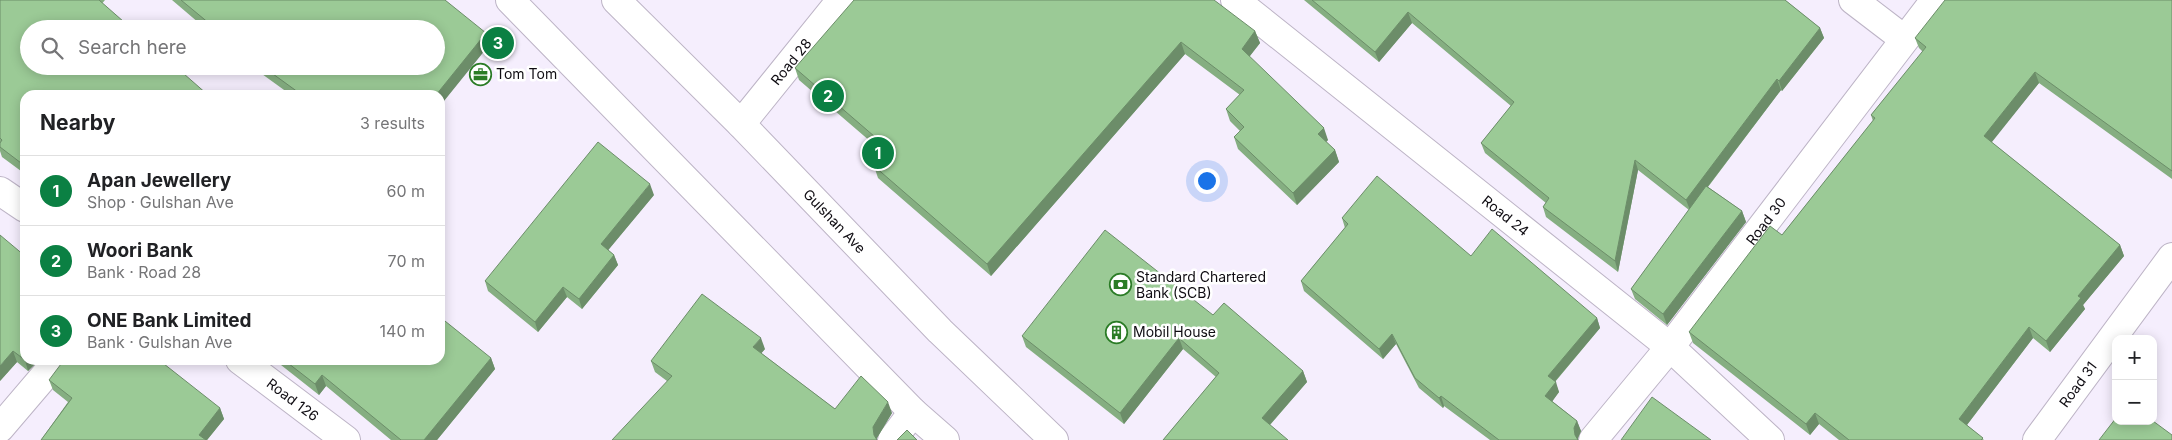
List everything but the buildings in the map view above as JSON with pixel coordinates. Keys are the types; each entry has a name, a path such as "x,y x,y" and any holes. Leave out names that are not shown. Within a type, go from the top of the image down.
{"street":[{"path":"510,0 913,412 945,440"},
{"name":"Gulshan Ave","path":"616,0 741,124 940,331 1054,440"},
{"name":"Road 28","path":"741,124 841,0"},
{"name":"Road 24","path":"1235,0 1670,347 1770,440"},
{"path":"1853,0 1904,39"},
{"name":"Road 30","path":"1593,440 1670,347 1935,0"},
{"path":"0,192 20,205"},
{"name":"Road 31","path":"2037,440 2172,256"},
{"path":"0,428 54,365"},
{"name":"Road 126","path":"247,365 346,440"},
{"path":"892,440 913,412"}],"place":[{"name":"ONE Bank Limited","path":"498,43"},
{"name":"Tom Tom","path":"480,74"},
{"name":"Woori Bank","path":"828,96"},
{"name":"Apan Jewellery","path":"878,153"},
{"name":"Standard Chartered Bank (SCB)","path":"1120,285"},
{"name":"Mobil House","path":"1117,332"}]}
